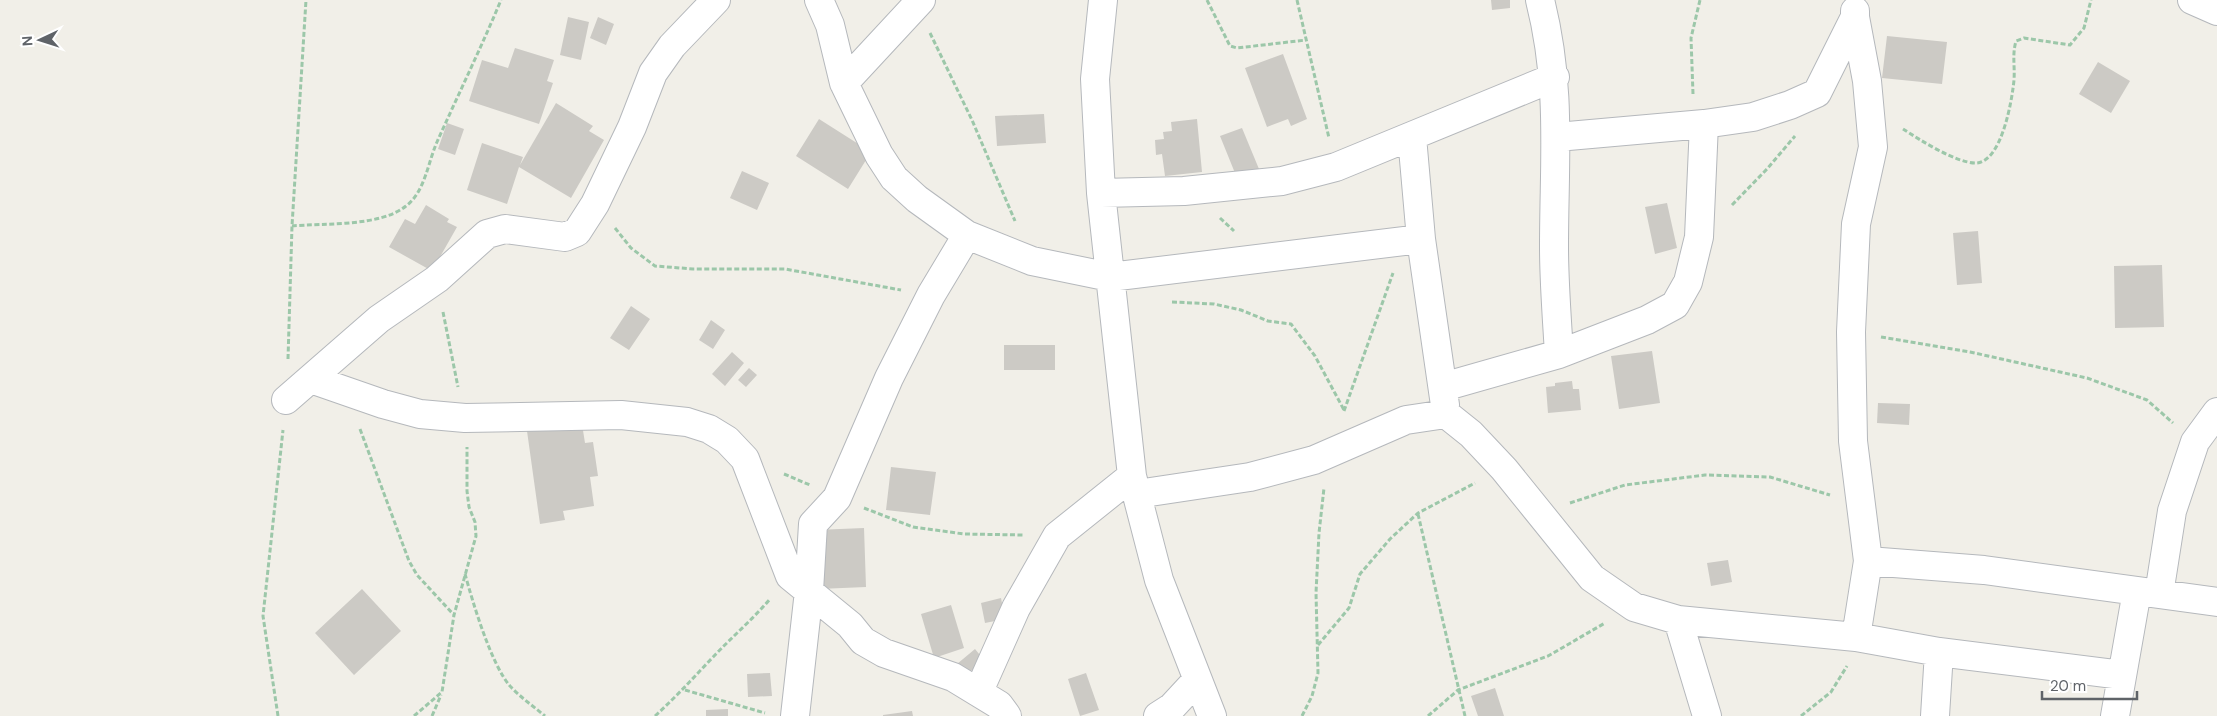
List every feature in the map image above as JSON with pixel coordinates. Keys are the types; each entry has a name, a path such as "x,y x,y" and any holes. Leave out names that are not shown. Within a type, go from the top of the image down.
{"street":[{"path":"286,400 379,318 437,279 487,234 505,229 565,237 577,232 595,204 632,127 653,73 672,46 716,0"},
{"path":"819,0 830,25 844,83 879,155 894,178 916,199 968,235 1032,261 1110,277 1323,249 1412,240"},
{"path":"1102,0 1095,79 1101,193 1135,485 1159,580 1212,716"},
{"path":"1540,0 1548,30 1555,77 1557,137 1554,248 1559,354"},
{"path":"2192,0 2217,11"},
{"path":"844,83 918,3"},
{"path":"1557,137 1700,125 1753,117 1790,105 1817,93 1855,8"},
{"path":"1855,8 1871,109 1873,147 1856,224 1851,332 1853,441 1868,561 1861,637"},
{"path":"1101,193 1184,191 1282,181 1336,167 1555,77"},
{"path":"1442,388 1559,354 1647,320 1675,305 1688,282 1699,237 1700,125"},
{"path":"1412,137 1412,240 1446,414 1471,434 1504,468 1592,578 1634,607 1678,620 1861,637 1939,652 2122,675"},
{"path":"794,716 800,584 813,524 837,498 889,378 931,295 968,235"},
{"path":"311,379 420,414 465,418 621,415 687,422 709,429 727,440 745,459 800,584 850,625 863,641 884,653 953,677 979,691 999,706 1007,716"},
{"path":"2115,716 2122,675 2195,442 2217,412"},
{"path":"979,691 1016,608 1057,536 1135,485 1250,477 1314,460 1406,420 1446,414"},
{"path":"1868,561 1984,570 2217,602"},
{"path":"1678,620 1707,716"},
{"path":"1935,716 1939,652"},
{"path":"1158,716 1172,707 1197,680"}],"path":[{"path":"292,226 367,220 392,214 407,206 421,187 436,144 500,0"},
{"path":"1207,0 1230,46 1237,48 1306,40"},
{"path":"1297,0 1336,167"},
{"path":"1700,0 1691,38 1690,64 1700,125"},
{"path":"1871,109 1915,137 1956,158 1976,163 1983,161 1990,157 2009,115 2014,78 2013,53 2016,41 2024,38 2070,45 2084,28 2091,0"},
{"path":"918,3 946,62 1032,261"},
{"path":"1699,237 1767,169 1798,132 1812,108 1817,93"},
{"path":"1184,191 1227,224 1258,259"},
{"path":"595,204 631,248 655,266 693,269 785,269 931,295"},
{"path":"1339,418 1344,410 1412,240"},
{"path":"432,716 442,692 454,615 476,536 475,522 467,492 465,418 449,348 437,279"},
{"path":"1169,302 1214,304 1240,310 1268,321 1291,324 1316,356 1344,410"},
{"path":"1851,332 1970,352 2086,378 2147,400 2195,442"},
{"path":"344,391 378,474 409,561 417,575 454,615"},
{"path":"1302,716 1316,684 1316,593 1319,532 1328,453"},
{"path":"745,459 795,478 837,498 913,527 964,534 1057,536"},
{"path":"1317,646 1349,608 1357,582 1366,567 1390,539 1418,514 1504,468"},
{"path":"1541,512 1625,485 1705,476 1770,477 1862,504"},
{"path":"1418,514 1465,716"},
{"path":"465,574 474,606 500,670 508,684 545,716"},
{"path":"655,716 685,690 715,654 753,620 800,584"},
{"path":"1428,716 1458,690 1548,656 1634,607"},
{"path":"1800,716 1831,692 1861,637"},
{"path":"685,690 766,713"},
{"path":"414,716 442,692"}],"building":[{"path":"1491,0 1510,0 1510,8 1492,10"},
{"path":"568,17 589,22 581,60 560,55"},
{"path":"598,17 614,24 606,45 590,38"},
{"path":"1887,36 1947,42 1942,84 1882,78"},
{"path":"515,48 554,60 547,81 553,83 539,124 469,101 482,60 508,68"},
{"path":"1283,54 1307,119 1291,126 1288,119 1267,127 1245,68"},
{"path":"2098,62 2130,81 2111,113 2079,94"},
{"path":"556,103 593,126 589,131 604,140 571,198 519,167 507,204 467,190 482,143 523,157 520,165"},
{"path":"1044,114 1046,143 997,146 995,116"},
{"path":"819,119 871,152 848,189 796,156"},
{"path":"1197,119 1202,172 1165,176 1162,154 1156,155 1155,140 1164,139 1163,132 1172,131 1171,122"},
{"path":"447,123 464,129 455,155 438,149"},
{"path":"1242,128 1259,169 1237,178 1220,136"},
{"path":"742,171 769,183 757,210 730,198"},
{"path":"1667,203 1677,248 1655,254 1645,207"},
{"path":"426,205 449,219 447,222 457,227 432,271 389,247 405,219 415,224"},
{"path":"1978,231 1982,283 1957,285 1953,233"},
{"path":"2162,265 2164,327 2115,328 2114,266"},
{"path":"631,306 650,319 629,350 610,338"},
{"path":"711,320 725,330 713,349 699,340"},
{"path":"1004,345 1055,345 1055,370 1004,370"},
{"path":"1652,351 1660,403 1619,409 1611,356"},
{"path":"732,352 744,363 725,386 712,374"},
{"path":"749,368 757,375 746,387 738,380"},
{"path":"1572,381 1573,389 1579,389 1581,410 1548,413 1546,387 1555,386 1555,383"},
{"path":"1878,403 1910,404 1909,425 1877,423"},
{"path":"582,424 585,443 593,442 598,476 590,477 594,506 563,511 565,520 540,524 527,431"},
{"path":"891,467 936,472 930,515 886,510"},
{"path":"864,528 866,587 819,589 816,530"},
{"path":"1728,560 1732,582 1711,586 1707,563"},
{"path":"362,589 401,631 354,675 315,633"},
{"path":"1001,598 1005,619 985,623 981,603"},
{"path":"951,605 964,648 934,658 921,614"},
{"path":"975,649 984,660 966,675 957,664"},
{"path":"770,673 772,696 748,697 747,674"},
{"path":"1086,673 1099,710 1080,716 1068,679"},
{"path":"1495,688 1504,716 1478,716 1471,696"},
{"path":"728,709 728,716 706,716 706,710"},
{"path":"912,711 913,716 883,716 883,715"}]}
